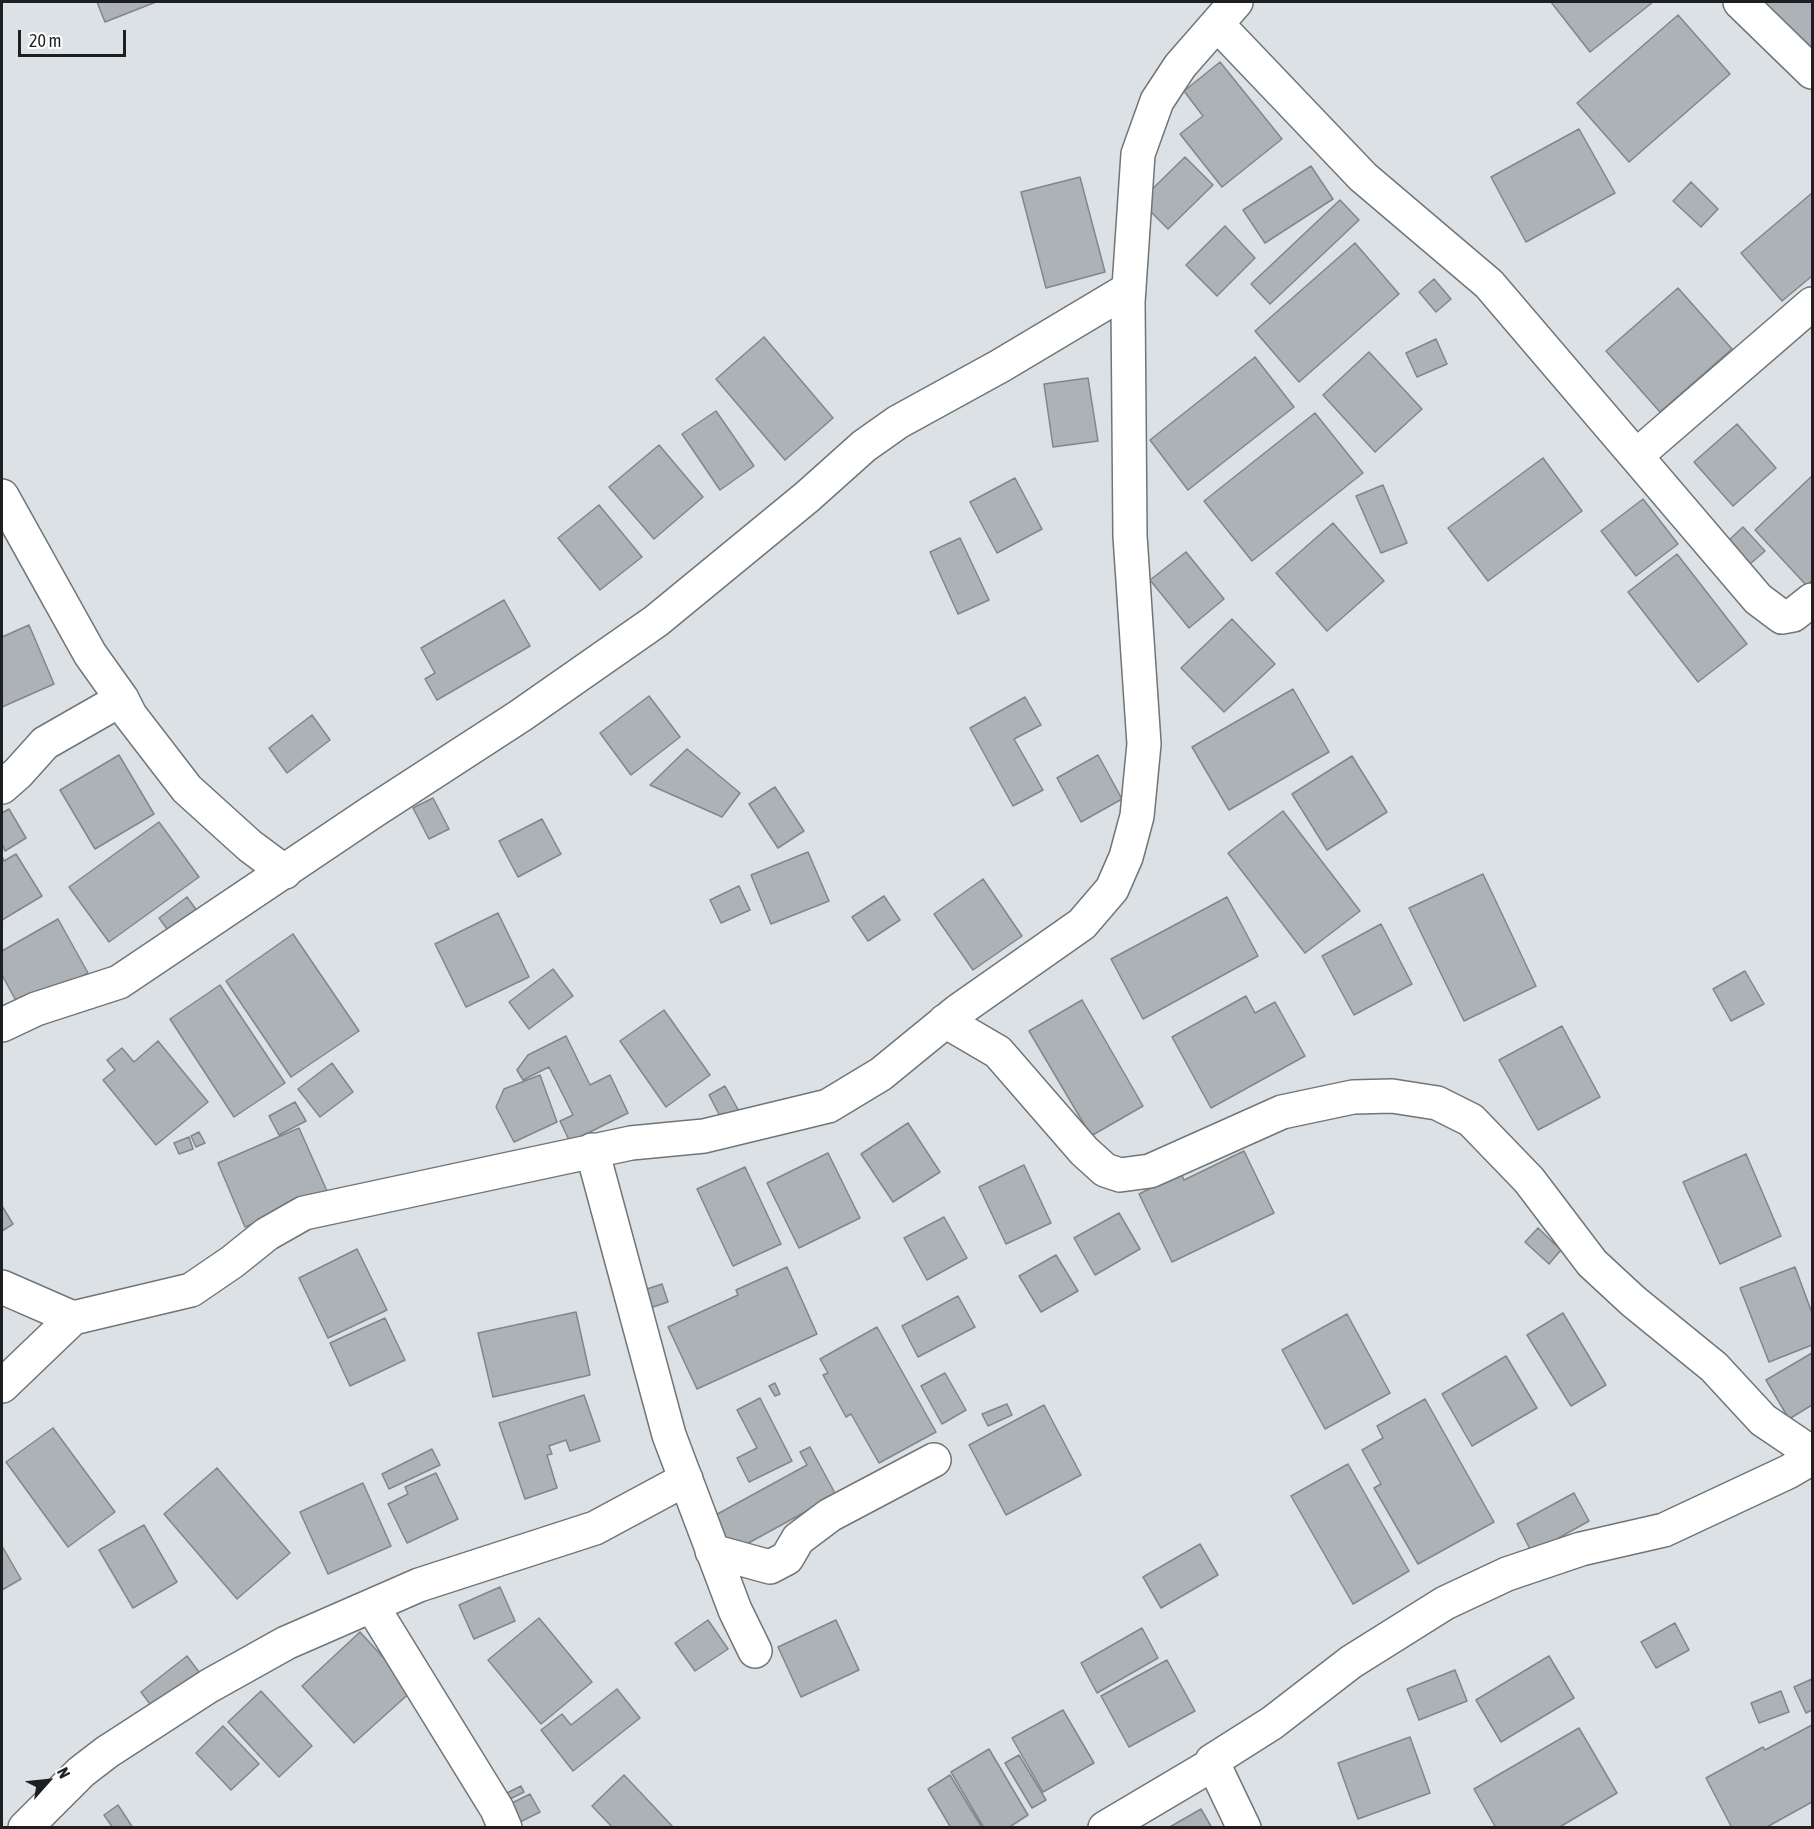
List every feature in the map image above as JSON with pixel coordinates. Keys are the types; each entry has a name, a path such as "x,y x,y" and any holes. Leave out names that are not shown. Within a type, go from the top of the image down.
{"street":[{"path":"1740,2 1812,72"},
{"path":"2,1386 73,1318 191,1290 267,1234 304,1213 592,1150 631,1143 704,1136 828,1106 881,1074 945,1022 1082,924 1112,889 1126,858 1137,816 1144,744 1130,536 1130,289 1138,154 1157,101 1180,66 1226,13 1363,177 1489,284 1758,599 1782,617 1793,615 1812,600"},
{"path":"2,1025 36,1009 119,982 520,716 656,621 807,497 864,446 897,423 1000,366 1130,289"},
{"path":"1636,456 1812,304"},
{"path":"2,496 90,654 122,699 130,715 187,789 250,846 285,872"},
{"path":"2,787 45,743 122,699"},
{"path":"945,1022 998,1052 1084,1151 1105,1170 1119,1175 1150,1171 1282,1112 1353,1096 1392,1096 1437,1103 1471,1120 1529,1180 1592,1263 1633,1301 1714,1367 1763,1420 1812,1456 1788,1472 1664,1530 1581,1550 1518,1570 1445,1603 1351,1662 1272,1723 1212,1761 1213,1764 1105,1827"},
{"path":"592,1150 669,1435 735,1610 755,1651"},
{"path":"2,1287 73,1318"},
{"path":"712,1551 770,1567 787,1558 798,1539 830,1515 934,1460"},
{"path":"26,1827 81,1772 107,1752 209,1686 286,1643 419,1585 595,1528 686,1479"},
{"path":"724,1582 750,1562"},
{"path":"372,1606 497,1809 505,1827"},
{"path":"1212,1761 1244,1827"}],"building":[{"path":"97,2 156,2 105,22"},
{"path":"1551,2 1653,2 1590,52"},
{"path":"1759,2 1812,2 1812,51"},
{"path":"1678,15 1730,74 1629,162 1577,103"},
{"path":"1220,62 1282,139 1222,187 1180,134 1203,116 1184,91"},
{"path":"1579,129 1615,193 1526,242 1491,177"},
{"path":"1185,157 1213,185 1168,229 1140,201"},
{"path":"1311,166 1333,199 1265,243 1243,210"},
{"path":"1080,177 1105,272 1046,288 1021,192"},
{"path":"1691,182 1718,209 1701,227 1673,201"},
{"path":"1812,193 1812,276 1782,301 1741,253"},
{"path":"1340,200 1359,220 1270,304 1251,284"},
{"path":"1225,226 1255,258 1217,296 1186,265"},
{"path":"1355,243 1399,294 1299,382 1255,331"},
{"path":"1434,279 1451,299 1436,312 1419,292"},
{"path":"1678,288 1732,349 1660,412 1606,351"},
{"path":"764,337 833,418 785,460 716,379"},
{"path":"1436,339 1447,364 1417,377 1406,353"},
{"path":"1369,352 1422,409 1375,452 1323,395"},
{"path":"1255,357 1294,407 1188,490 1150,440"},
{"path":"1088,378 1098,441 1053,447 1044,384"},
{"path":"716,411 754,466 720,490 682,434"},
{"path":"1315,413 1363,473 1252,561 1204,501"},
{"path":"1737,424 1776,468 1733,506 1694,462"},
{"path":"659,445 703,497 654,539 609,487"},
{"path":"1543,458 1582,511 1488,581 1448,528"},
{"path":"1812,476 1812,580 1807,586 1755,530"},
{"path":"1015,478 1042,529 997,553 970,502"},
{"path":"1383,485 1407,543 1381,553 1356,496"},
{"path":"1643,499 1678,544 1636,576 1601,531"},
{"path":"599,505 642,557 600,590 558,538"},
{"path":"1333,523 1384,581 1327,631 1276,573"},
{"path":"1743,527 1765,551 1750,564 1729,540"},
{"path":"960,538 989,600 958,614 930,552"},
{"path":"1186,552 1224,599 1189,628 1150,580"},
{"path":"1677,554 1747,644 1698,682 1628,592"},
{"path":"504,600 530,646 437,700 425,679 435,673 421,648"},
{"path":"1232,619 1275,664 1224,712 1181,668"},
{"path":"29,625 54,684 2,707 2,637"},
{"path":"1293,689 1329,752 1229,810 1192,747"},
{"path":"649,696 680,737 631,775 600,733"},
{"path":"1025,697 1041,725 1014,739 1043,790 1013,806 970,728"},
{"path":"312,715 330,740 287,773 269,748"},
{"path":"687,749 740,793 722,817 650,785"},
{"path":"119,755 154,814 95,849 60,790"},
{"path":"1098,755 1122,799 1081,822 1057,778"},
{"path":"1352,756 1387,812 1327,850 1292,794"},
{"path":"775,787 804,831 778,848 749,804"},
{"path":"433,798 449,829 429,839 413,808"},
{"path":"9,809 26,838 5,851 2,844 2,813"},
{"path":"1283,811 1360,911 1305,953 1228,853"},
{"path":"542,819 561,854 518,877 499,841"},
{"path":"159,822 199,877 109,942 69,887"},
{"path":"808,852 829,901 771,924 751,875"},
{"path":"16,854 42,896 2,920 2,856 4,861"},
{"path":"1483,874 1536,986 1464,1021 1409,908"},
{"path":"983,879 1022,936 973,970 934,914"},
{"path":"739,886 750,910 721,923 710,900"},
{"path":"884,896 900,920 868,941 852,917"},
{"path":"187,897 198,912 170,933 159,918"},
{"path":"1227,897 1258,956 1143,1019 1111,959"},
{"path":"498,913 529,977 466,1007 435,944"},
{"path":"58,919 88,973 21,1010 2,975 2,951"},
{"path":"1381,924 1412,984 1354,1015 1322,956"},
{"path":"293,934 359,1031 291,1077 226,981"},
{"path":"553,969 573,996 529,1029 509,1002"},
{"path":"1745,971 1764,1004 1731,1021 1713,989"},
{"path":"220,985 285,1083 234,1117 170,1019"},
{"path":"1246,996 1255,1013 1275,1002 1305,1056 1211,1108 1172,1037"},
{"path":"1082,1000 1143,1106 1091,1136 1029,1031"},
{"path":"664,1010 710,1075 666,1107 620,1041"},
{"path":"1562,1026 1600,1097 1538,1130 1499,1060"},
{"path":"566,1036 590,1085 610,1075 628,1113 570,1142 560,1121 573,1115 549,1067 523,1080 517,1070 528,1055"},
{"path":"158,1041 208,1102 156,1145 103,1080 115,1070 107,1060 122,1048 134,1062"},
{"path":"332,1063 353,1092 320,1117 298,1089"},
{"path":"540,1075 557,1122 514,1142 496,1107 504,1089"},
{"path":"725,1086 740,1113 723,1122 709,1095"},
{"path":"295,1102 306,1121 279,1135 269,1116"},
{"path":"908,1123 940,1172 893,1202 861,1154"},
{"path":"299,1128 327,1191 245,1227 218,1163"},
{"path":"199,1132 205,1143 196,1147 191,1136"},
{"path":"189,1137 193,1149 179,1154 174,1143"},
{"path":"1244,1151 1274,1213 1172,1262 1139,1194 1181,1173 1184,1180"},
{"path":"828,1153 860,1218 799,1248 767,1183"},
{"path":"1746,1154 1781,1236 1720,1264 1683,1182"},
{"path":"1024,1165 1051,1223 1006,1244 979,1187"},
{"path":"745,1167 781,1244 733,1266 697,1189"},
{"path":"2,1206 13,1224 2,1231"},
{"path":"1119,1213 1140,1249 1095,1275 1074,1238"},
{"path":"944,1217 967,1258 927,1280 904,1238"},
{"path":"1538,1228 1561,1250 1549,1264 1525,1242"},
{"path":"357,1249 387,1310 328,1338 299,1278"},
{"path":"1056,1255 1078,1291 1041,1312 1019,1276"},
{"path":"787,1267 817,1334 697,1389 668,1327 738,1295 736,1290"},
{"path":"1795,1267 1812,1313 1812,1345 1769,1362 1740,1288"},
{"path":"662,1284 668,1302 644,1310 638,1292"},
{"path":"958,1296 975,1327 918,1357 902,1326"},
{"path":"576,1312 590,1375 493,1397 478,1333"},
{"path":"1563,1313 1606,1385 1571,1406 1527,1335"},
{"path":"1347,1314 1390,1393 1325,1429 1282,1350"},
{"path":"385,1318 405,1360 350,1386 330,1343"},
{"path":"877,1327 936,1432 879,1463 851,1414 846,1417 823,1375 828,1373 820,1359"},
{"path":"1812,1353 1812,1405 1789,1419 1766,1380"},
{"path":"1506,1356 1537,1408 1472,1446 1442,1394"},
{"path":"945,1373 966,1410 942,1424 921,1386"},
{"path":"775,1383 780,1394 775,1396 769,1386"},
{"path":"584,1395 600,1441 570,1451 566,1440 549,1446 552,1454 547,1455 557,1488 525,1499 499,1423"},
{"path":"760,1398 792,1461 749,1482 737,1458 757,1448 737,1410"},
{"path":"1425,1399 1494,1522 1418,1564 1374,1488 1381,1484 1362,1450 1383,1438 1377,1426"},
{"path":"1007,1404 1012,1415 988,1426 982,1414"},
{"path":"1044,1405 1081,1475 1006,1515 969,1445"},
{"path":"53,1428 115,1512 68,1547 6,1462"},
{"path":"810,1447 836,1495 732,1552 712,1517 807,1465 800,1452"},
{"path":"432,1449 440,1465 389,1489 382,1474"},
{"path":"1348,1464 1409,1571 1353,1604 1291,1496"},
{"path":"217,1468 290,1553 237,1599 164,1514"},
{"path":"436,1473 458,1519 407,1543 388,1504 408,1494 405,1487"},
{"path":"363,1483 391,1546 328,1574 300,1512"},
{"path":"1574,1493 1589,1521 1532,1553 1517,1524"},
{"path":"144,1525 177,1582 133,1608 99,1550"},
{"path":"1200,1544 1218,1575 1161,1608 1143,1577"},
{"path":"2,1546 21,1579 2,1590"},
{"path":"500,1587 515,1621 474,1639 459,1605"},
{"path":"539,1618 592,1682 541,1724 488,1660"},
{"path":"708,1620 728,1649 695,1671 675,1643"},
{"path":"836,1620 859,1670 801,1697 778,1647"},
{"path":"1675,1623 1689,1650 1656,1668 1641,1642"},
{"path":"1142,1628 1158,1658 1097,1693 1081,1663"},
{"path":"360,1632 413,1690 354,1743 302,1686"},
{"path":"187,1656 199,1672 153,1708 141,1692"},
{"path":"1549,1656 1574,1698 1501,1742 1476,1700"},
{"path":"1167,1660 1195,1711 1129,1747 1101,1696"},
{"path":"1455,1670 1467,1701 1419,1720 1407,1689"},
{"path":"1812,1679 1812,1710 1806,1713 1794,1687"},
{"path":"617,1689 640,1718 573,1771 541,1730 562,1714 571,1725"},
{"path":"261,1691 312,1746 279,1777 228,1722"},
{"path":"1781,1691 1789,1712 1759,1723 1751,1703"},
{"path":"1063,1710 1094,1763 1043,1792 1012,1738"},
{"path":"1812,1725 1812,1802 1765,1828 1732,1828 1706,1778 1763,1747 1765,1750"},
{"path":"223,1726 259,1764 231,1790 196,1753"},
{"path":"1579,1728 1617,1793 1558,1828 1496,1828 1474,1789"},
{"path":"1410,1737 1430,1793 1358,1819 1338,1763"},
{"path":"989,1749 1028,1815 1008,1828 984,1828 951,1772"},
{"path":"1019,1755 1046,1800 1032,1808 1005,1763"},
{"path":"624,1775 674,1828 613,1828 592,1806"},
{"path":"950,1775 981,1826 979,1828 951,1828 928,1789"},
{"path":"521,1786 524,1792 508,1800 505,1794"},
{"path":"530,1794 540,1812 520,1822 510,1804"},
{"path":"118,1805 133,1828 113,1828 104,1815"},
{"path":"1201,1809 1212,1828 1168,1828"}]}
